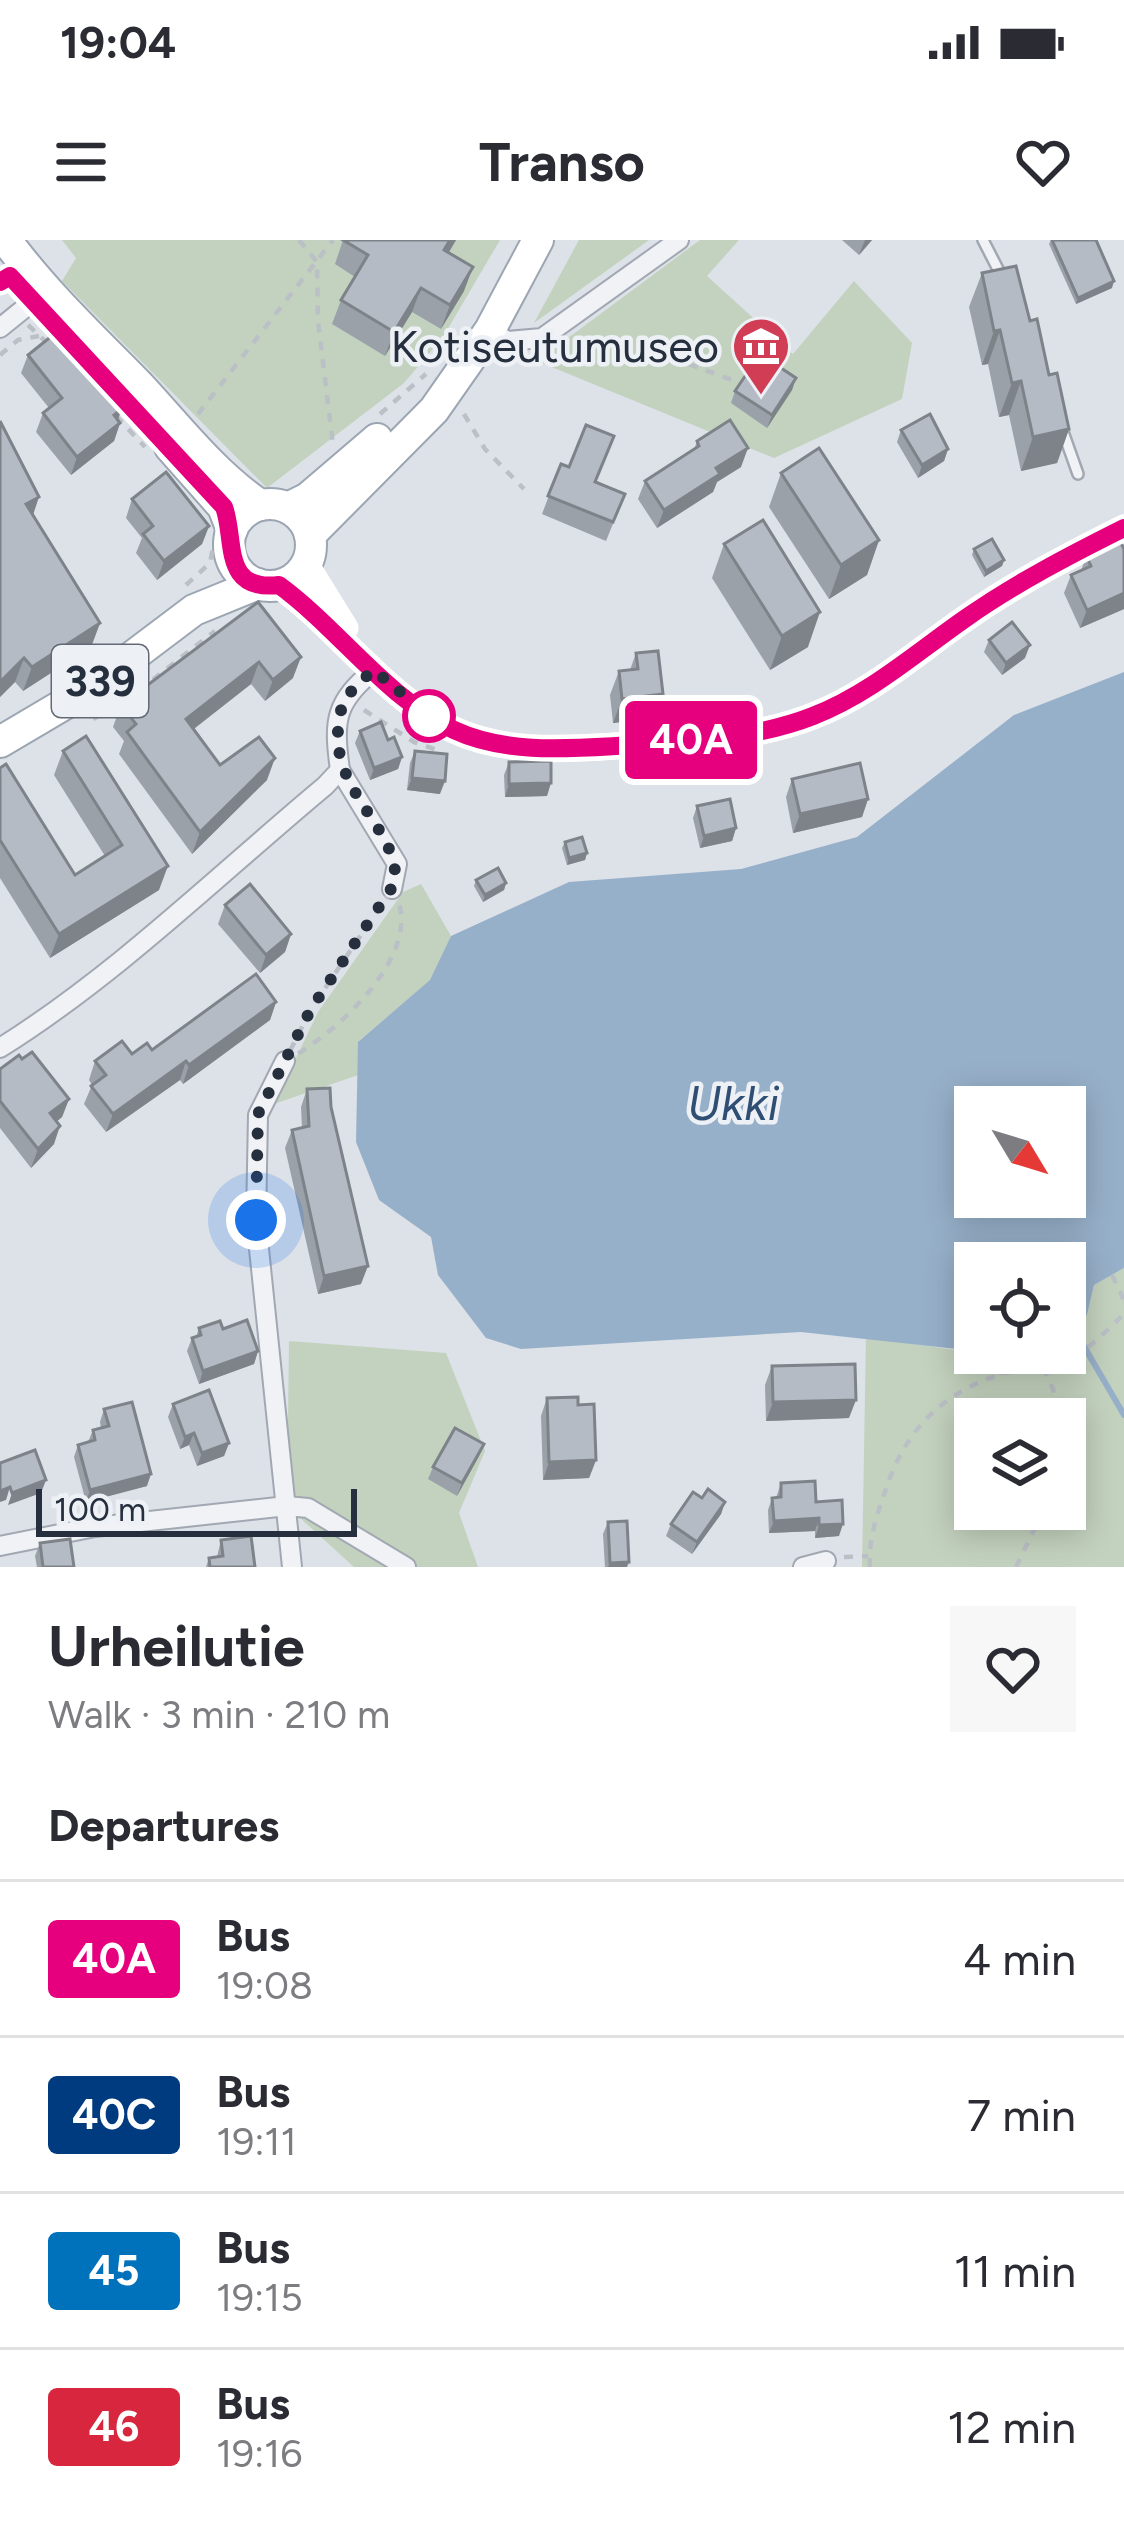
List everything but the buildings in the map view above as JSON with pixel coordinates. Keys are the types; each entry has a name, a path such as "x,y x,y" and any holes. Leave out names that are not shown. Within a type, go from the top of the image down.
{"main road":[{"name":"339","path":"194,610 224,537 243,514 308,498 490,330 538,240"},
{"path":"8,265 224,537 238,571 269,585 427,714 481,740 578,748 759,731 812,717 862,692 1024,581 1124,528"},
{"path":"33,302 240,492 300,516 308,550 370,666"},
{"name":"339","path":"0,742 88,690 194,610 295,578 308,550 434,410 447,367"}],"street":[{"path":"490,330 507,341 542,338 679,240"},
{"path":"0,328 33,302"},
{"path":"370,666 347,692 338,716 340,770 397,864 392,890"},
{"path":"0,1048 155,934 340,770"},
{"path":"285,1061 258,1114 256,1220 292,1567"},
{"path":"0,1546 95,1527 287,1506 308,1508 406,1567"},
{"path":"803,1567 826,1561"}],"lane":[{"path":"983,240 1012,297"},
{"path":"1057,415 1078,475"}],"path":[{"path":"299,240 317,262 317,320 334,451"},
{"path":"190,423 333,240"},
{"path":"33,302 39,335 48,344"},
{"path":"0,355 18,340 39,335"},
{"path":"672,358 743,384"},
{"path":"372,421 425,374 447,367"},
{"path":"461,410 485,448 524,489"},
{"path":"111,411 158,462"},
{"path":"392,890 400,902 403,924 380,976 334,1029 285,1061 311,1009 392,890"},
{"path":"1112,1275 1124,1300"},
{"path":"1086,1347 1124,1314"},
{"path":"870,1567 873,1528 890,1476 922,1418 957,1392 1006,1374"},
{"path":"1016,1567 1034,1530"},
{"path":"826,1561 869,1556"}],"green space":[{"path":"62,240 500,240 443,337 404,383 267,488 62,281 76,258"},
{"path":"579,240 649,240 534,323"},
{"path":"700,240 739,240 707,276 793,354 854,281 912,343 902,399 774,458 537,361"},
{"path":"421,884 451,936 431,980 359,1041 358,1075 274,1104 318,1012 403,892"},
{"path":"1124,1268 1124,1567 862,1567 866,1337 954,1350 954,1374 1086,1374 1087,1315 1094,1285"},
{"path":"289,1341 446,1353 485,1451 459,1513 478,1567 354,1567 287,1506"}],"water":[{"name":"Ukki","path":"1124,672 1124,1268 1094,1285 1086,1316 1086,1242 954,1242 954,1349 801,1332 521,1349 486,1338 438,1275 431,1237 379,1200 356,1142 358,1042 430,980 451,936 569,882 741,869 857,837 1014,715"}],"waterway":[{"path":"1086,1350 1124,1415"}],"bus line":[{"name":"40A","path":"0,282 10,276 224,507 232,530 230,554 242,575 258,584 279,585 427,714 481,740 557,749 655,744 759,731 812,717 862,692 1042,570 1124,528"}],"place":[{"name":"Kotiseutumuseo","path":"761,397"}],"route":[{"path":"256,1220 258,1114 311,1009 395,883 397,864 340,770 338,716 347,692 374,670 429,716"}]}
